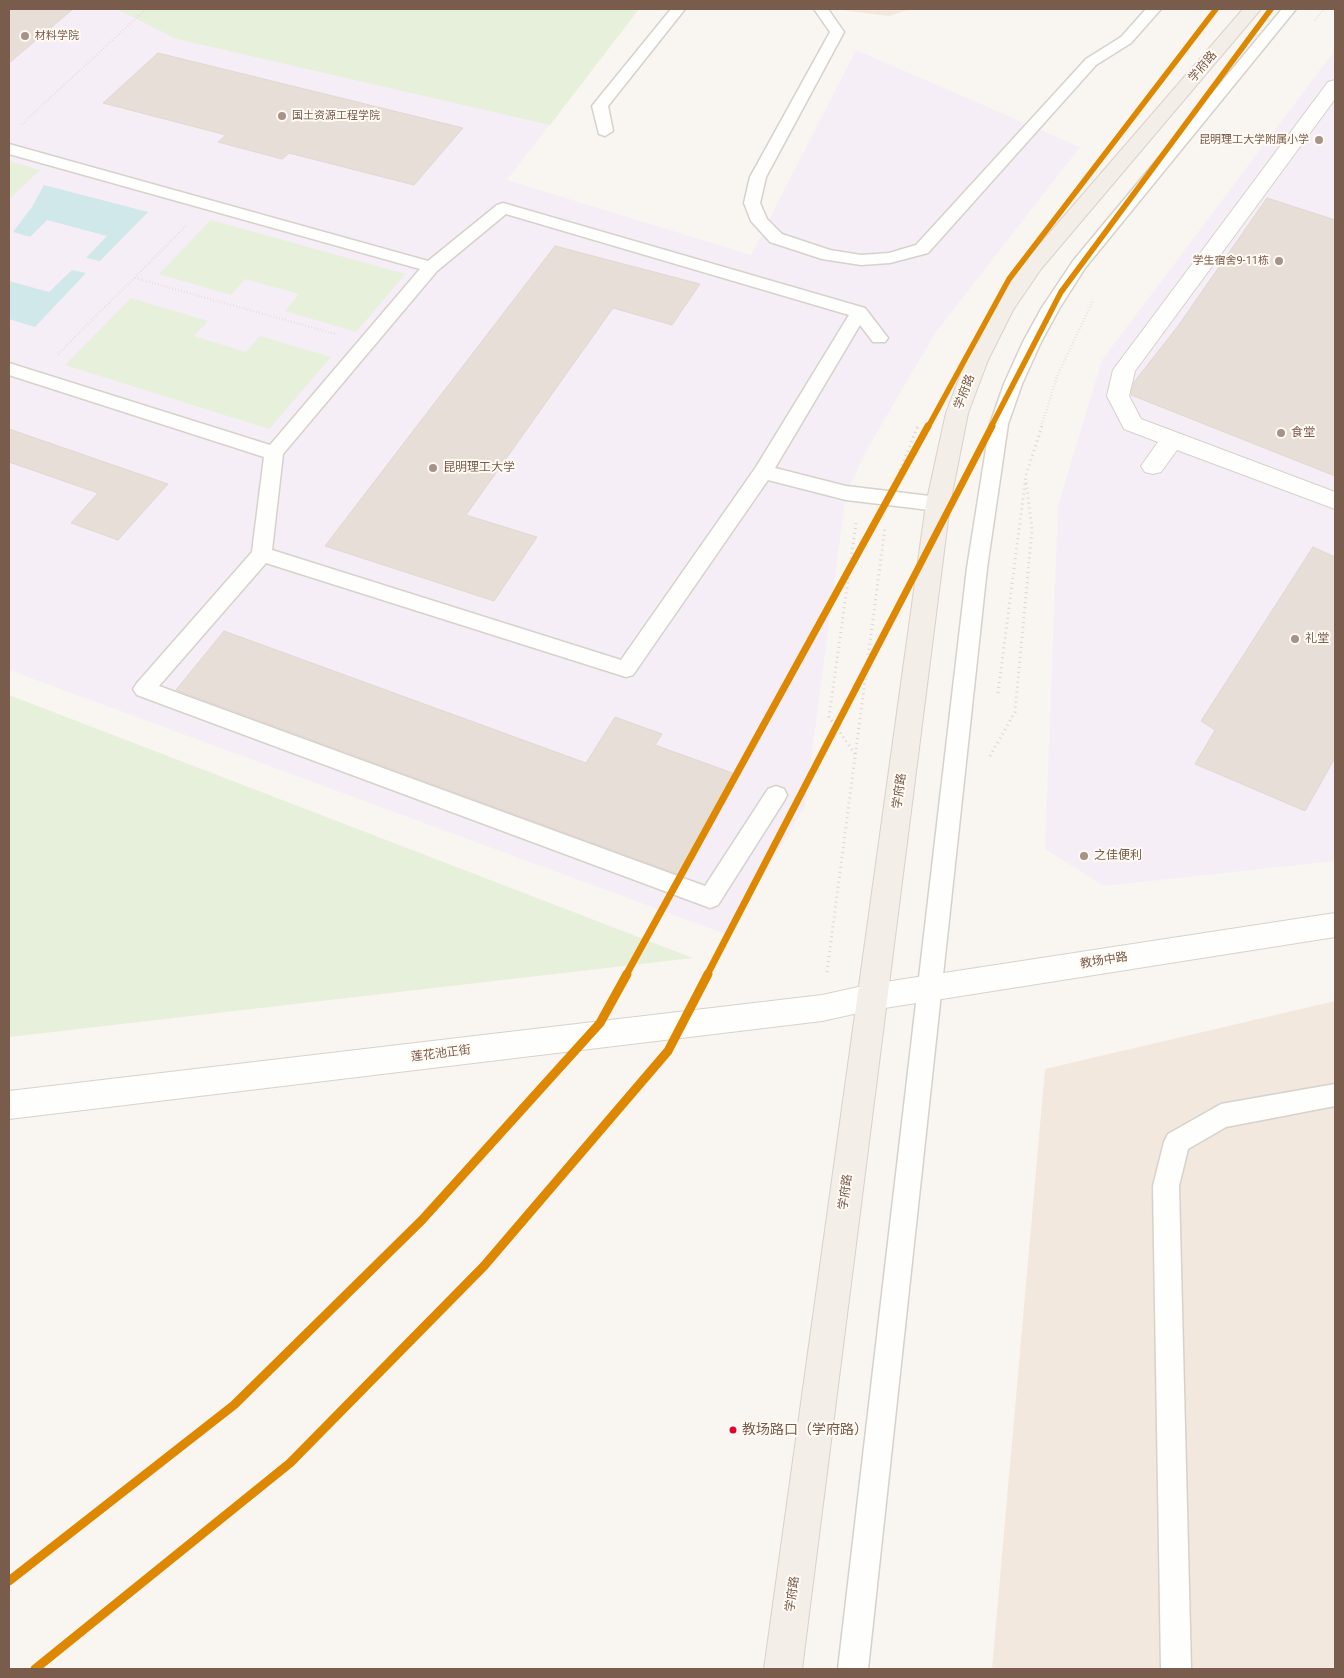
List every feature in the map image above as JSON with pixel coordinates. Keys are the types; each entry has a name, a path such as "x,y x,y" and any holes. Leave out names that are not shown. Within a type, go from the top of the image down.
{"main road":[{"name":"学府路","path":"783,1669 938,504 957,413 978,360 1003,310 1034,264 1252,9"},
{"path":"1335,86 1124,370 1118,396 1132,424 1335,501"},
{"path":"1153,466 1173,439"},
{"name":"教场中路","path":"872,997 1335,925"},
{"name":"莲花池正街","path":"9,1105 822,1008 872,997"}],"lane":[{"path":"605,131 600,106 678,9"},
{"path":"821,9 837,32 758,177 752,203 759,221 776,238 828,255 861,260 890,258 922,249 1091,62 1126,40 1154,9"},
{"path":"854,1669 976,568 999,424 1013,384 1050,309 1079,265 1288,9"},
{"path":"9,149 431,267"},
{"path":"776,795 710,898 144,689 262,554 274,453 431,267 503,208 859,312 879,338"},
{"path":"262,554 626,669 763,472 859,312"},
{"path":"9,369 274,453"},
{"path":"763,472 846,493 938,504"},
{"path":"1176,1669 1166,1186 1177,1142 1221,1116 1335,1095"}],"path":[{"path":"27,119 146,9"},
{"path":"1312,24 1324,9"},
{"path":"35,377 208,204"},
{"path":"135,278 367,343"},
{"path":"998,698 1026,475 1058,374 1094,300"},
{"path":"990,756 1015,712 1032,530 1026,475"},
{"path":"855,523 829,717 855,755"},
{"path":"988,765 992,746"}],"shaded area":[{"name":"昆明理工大学","path":"9,9 639,9 507,180 751,255 856,50 1080,147 936,332 870,444 846,493 805,806 728,935 9,670"},
{"path":"833,9 910,9 889,16"},
{"path":"1335,50 1335,861 1104,886 1045,849 1058,506 1102,360"},
{"path":"1335,1001 1335,1669 992,1669 1045,1069"}],"green space":[{"path":"117,9 639,9 550,125 177,39"},
{"path":"9,161 40,170 9,199"},
{"path":"211,220 405,274 356,332 285,311 299,294 245,279 231,295 159,274"},
{"path":"131,298 208,321 194,336 246,352 260,336 331,357 269,429 65,365"},
{"path":"9,695 693,958 9,1037"}],"water":[{"path":"44,185 148,212 100,261 86,258 107,236 47,220 30,237 13,232 32,207"},
{"path":"72,270 86,273 35,327 9,319 9,281 49,292"}],"building":[{"name":"材料学院","path":"9,9 73,9 9,63"},
{"name":"国土资源工程学院","path":"158,53 463,128 414,185 289,153 282,159 218,142 226,135 103,103"},
{"path":"1267,198 1335,220 1335,476 1131,395 1134,382 1178,326"},
{"path":"555,246 700,284 672,325 613,308 466,515 537,537 494,601 325,546"},
{"path":"9,429 168,484 118,540 71,523 98,493 9,462"},
{"name":"礼堂","path":"1313,547 1335,557 1335,758 1305,811 1195,764 1215,730 1201,721"},
{"path":"224,631 586,763 615,717 662,734 655,745 738,775 683,876 176,690"}],"transit line":[{"path":"9,1581 234,1405 422,1220 600,1023 1009,279 1216,9"},
{"path":"35,1669 290,1463 484,1266 668,1051 1061,292 1271,9"}],"place":[{"name":"材料学院","path":"25,36"},
{"name":"国土资源工程学院","path":"282,116"},
{"name":"昆明理工大学附属小学","path":"1319,140"},
{"name":"学生宿舍9-11栋","path":"1279,261"},
{"name":"食堂","path":"1281,433"},
{"name":"昆明理工大学","path":"433,468"},
{"name":"礼堂","path":"1295,639"},
{"name":"之佳便利","path":"1084,856"},
{"name":"教场路口（学府路）","path":"733,1430"}]}
